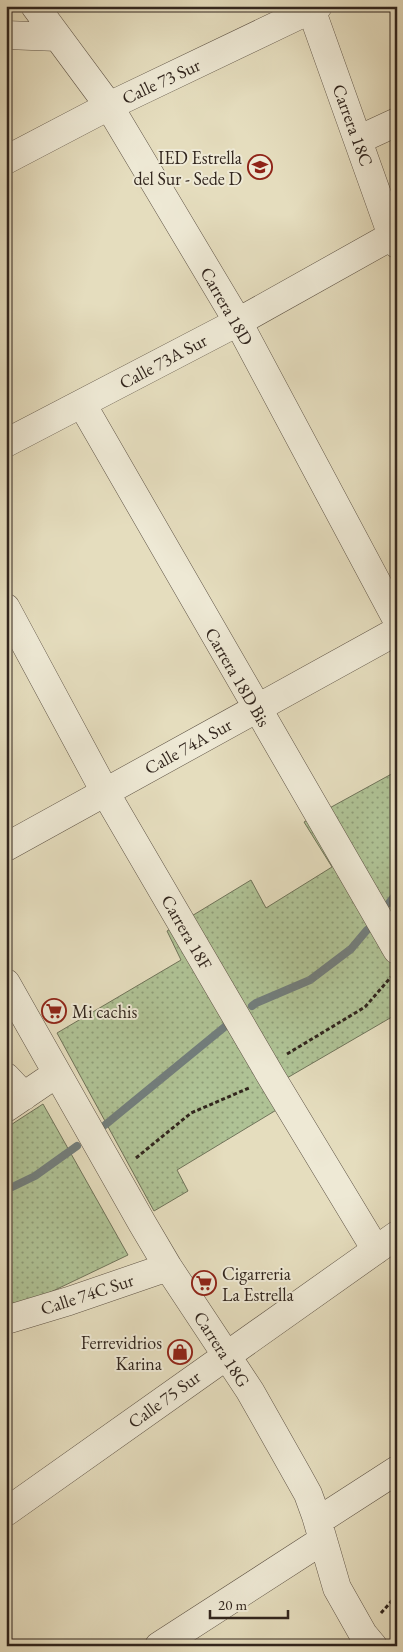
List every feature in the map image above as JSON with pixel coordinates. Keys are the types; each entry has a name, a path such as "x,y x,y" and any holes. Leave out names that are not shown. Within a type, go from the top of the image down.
{"street":[{"name":"Carrera 18D","path":"35,6 109,106 238,322 397,620"},
{"name":"Calle 73 Sur","path":"6,160 109,106 313,7"},
{"name":"Carrera 18C","path":"313,7 358,140 395,238"},
{"path":"6,35 58,37"},
{"path":"358,140 397,122"},
{"name":"Calle 73A Sur","path":"6,443 395,238"},
{"name":"Carrera 18D Bis","path":"82,404 256,709 397,950"},
{"name":"Carrera 18F","path":"6,608 105,792 272,1078 386,1243"},
{"name":"Calle 74A Sur","path":"6,847 397,631"},
{"name":"Carrera 18G","path":"6,983 56,1074 168,1267 258,1405 308,1494 337,1588 363,1634 373,1646"},
{"path":"12,1093 56,1074"},
{"name":"Calle 75 Sur","path":"6,1512 386,1243"},
{"name":"Calle 74C Sur","path":"6,1320 168,1267"},
{"path":"159,1646 191,1637 397,1470"}],"green space":[{"path":"397,771 397,1014 268,1089 278,1109 177,1170 188,1191 154,1211 57,1033 181,960 167,931 251,880 266,908 332,867 304,822"},
{"path":"43,1104 128,1255 32,1301 6,1309 6,1128"}],"waterway":[{"path":"389,903 397,893"},
{"path":"252,1006 310,980 351,949 367,930"},
{"path":"105,1125 227,1025"},
{"path":"6,1190 35,1176 77,1146"}],"place":[{"name":"IED Estrella del Sur - Sede D","path":"260,167"},
{"name":"Mi cachis","path":"54,1011"},
{"name":"Cigarreria La Estrella","path":"204,1283"},
{"name":"Ferrevidrios Karina","path":"180,1352"}]}
